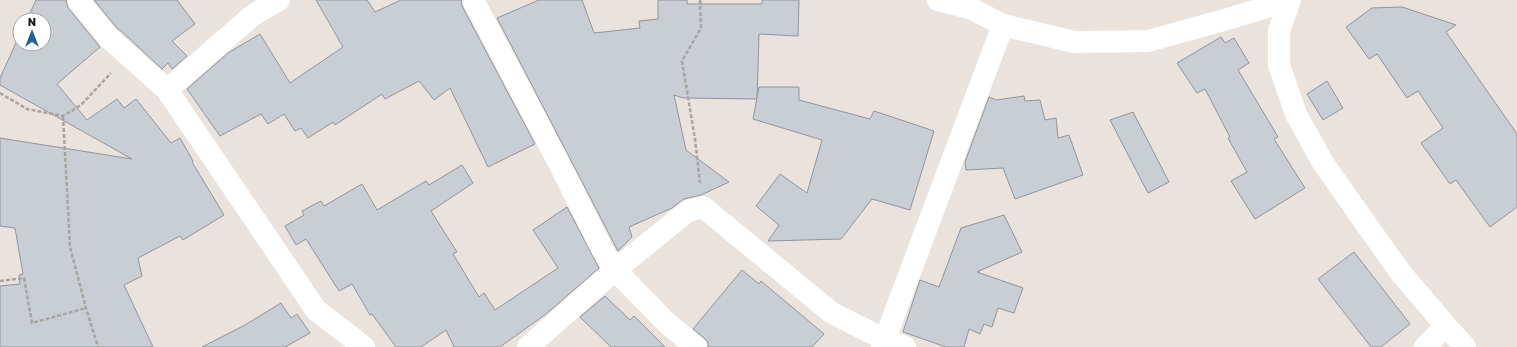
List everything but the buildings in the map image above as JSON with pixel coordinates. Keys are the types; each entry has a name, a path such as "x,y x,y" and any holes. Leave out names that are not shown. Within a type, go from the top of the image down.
{"street":[{"path":"78,0 108,37 168,90 316,310 364,347"},
{"path":"168,90 253,15 279,0"},
{"path":"473,0 559,163 603,251 615,270 667,323 696,347"},
{"path":"938,0 971,4 1002,25 1074,42 1148,41 1244,7 1290,0 1279,31 1279,65 1296,114 1323,163 1400,272 1465,347"},
{"path":"883,343 1002,25"},
{"path":"528,347 615,270 688,211 703,207 832,313 883,343 905,347"},
{"path":"1425,347 1446,326"}],"path":[{"path":"700,0 701,28 682,61 695,139 703,207"},
{"path":"0,93 27,109 63,116 81,105 128,54"},
{"path":"63,116 70,248 98,347"},
{"path":"0,281 24,278 32,323 86,308"}]}
